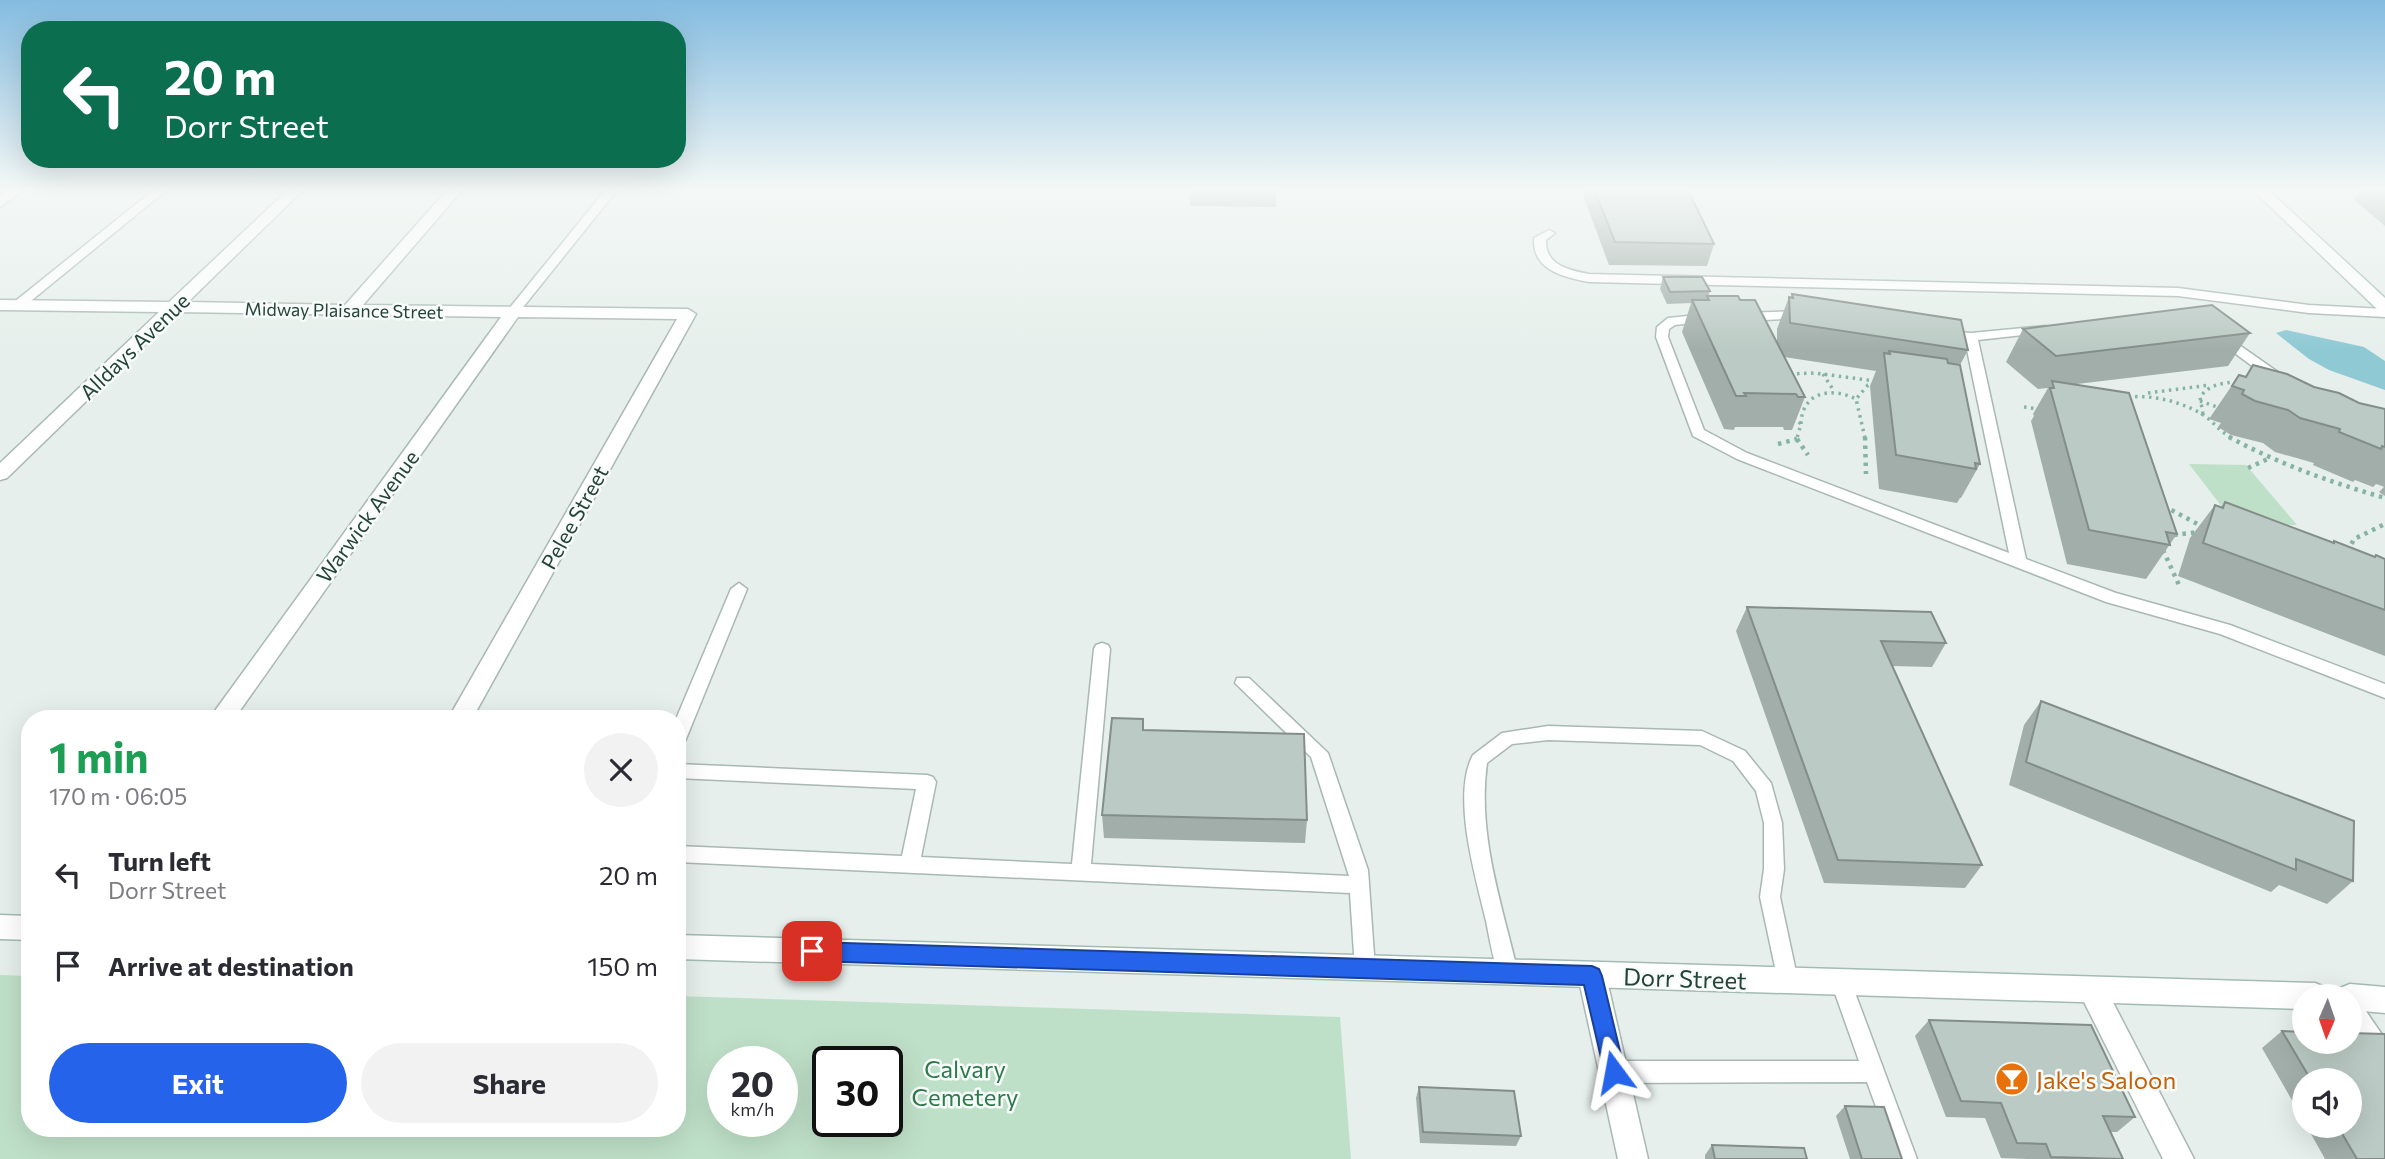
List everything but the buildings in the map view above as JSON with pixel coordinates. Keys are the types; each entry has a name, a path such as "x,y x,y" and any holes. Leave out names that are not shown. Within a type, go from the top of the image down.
{"street":[{"name":"Alldays Avenue","path":"0,474 242,242"},
{"path":"349,310 409,242"},
{"path":"2316,242 2385,306"},
{"name":"Midway Plaisance Street","path":"8,306 688,314"},
{"name":"Warwick Avenue","path":"227,710 512,313"},
{"name":"Pelee Street","path":"465,710 688,314"},
{"path":"0,927 21,928"},
{"name":"Dorr Street","path":"686,947 2292,995"},
{"path":"1592,976 1633,1159"},
{"path":"2092,990 2179,1159"},
{"path":"2362,998 2385,1000"}],"lane":[{"path":"8,306 92,242"},
{"path":"512,313 569,242"},
{"path":"1539,242 1542,258 1552,268 1589,278 2178,292 2309,309 2385,313"},
{"path":"1813,316 1685,318 1672,321 1663,327 1662,337 1698,433 1742,456 2112,598 2224,629 2385,691"},
{"path":"1932,333 1971,337 2054,327"},
{"path":"2214,331 2290,386"},
{"path":"1971,337 2019,562"},
{"path":"686,717 739,589"},
{"path":"1081,873 1102,649"},
{"path":"1243,683 1320,753 1358,870 1365,969"},
{"path":"1508,973 1477,841 1474,792 1479,760 1508,738 1548,733 1626,734 1702,738 1739,756 1765,788 1773,823 1774,869 1770,897 1788,981"},
{"path":"686,771 927,782 911,865"},
{"path":"686,854 1359,886"},
{"path":"1841,982 1906,1159"},
{"path":"2362,1023 2385,1057"},
{"path":"1614,1072 1874,1071"}],"path":[{"path":"1789,368 1794,372"},
{"path":"1782,378 1794,372 1883,382 1868,385 1856,399"},
{"path":"1823,374 1834,391"},
{"path":"2123,398 2239,382"},
{"path":"2203,415 2200,401 2210,385"},
{"path":"1808,455 1797,439 1803,405 1820,395 1834,391 1856,399"},
{"path":"2143,394 2182,405 2203,415 2216,429 2270,458 2325,481 2385,498"},
{"path":"1856,399 1866,442 1866,474"},
{"path":"2200,401 2224,409"},
{"path":"2024,407 2041,410"},
{"path":"1790,410 1801,424"},
{"path":"1778,444 1797,439"},
{"path":"2248,468 2270,458"},
{"path":"2161,503 2210,532 2181,532 2167,540 2162,547 2179,585"},
{"path":"2350,559 2354,552 2350,547 2354,539 2385,524"}],"green space":[{"path":"2189,464 2246,465 2297,525 2236,525"},
{"name":"Calvary Cemetery","path":"0,975 21,976 21,1137 686,1137 686,996 1340,1017 1351,1159 0,1159"}],"water":[{"path":"2286,330 2364,347 2385,361 2385,390 2329,370 2309,359 2276,333"}],"place":[{"name":"Jake's Saloon","path":"2012,1079"}],"route":[{"path":"812,951 1592,976 1614,1072"}]}
